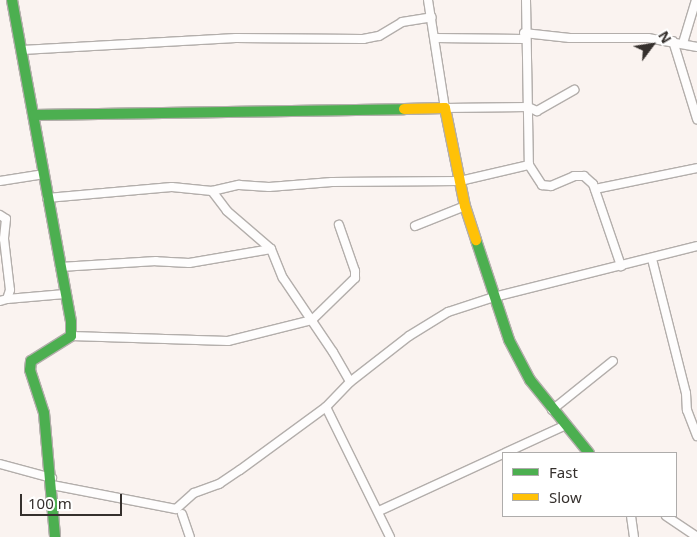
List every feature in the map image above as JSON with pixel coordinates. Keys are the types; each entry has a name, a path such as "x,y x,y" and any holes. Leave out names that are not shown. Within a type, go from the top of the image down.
{"street":[{"path":"12,0 34,116 71,336"},
{"path":"428,0 459,181 494,297 523,367 564,426 588,452"},
{"path":"526,0 524,36 529,165 542,185 551,186 574,176 584,176 595,189 620,266"},
{"path":"683,43 696,0"},
{"path":"22,50 236,38 364,39 379,36 402,22 432,17"},
{"path":"435,38 524,36 672,41 697,47"},
{"path":"672,41 697,119"},
{"path":"34,116 528,107 537,111 544,109 574,90"},
{"path":"47,198 172,187 212,191 239,185 269,187 332,182 459,181 529,165"},
{"path":"595,189 697,168"},
{"path":"0,181 44,174"},
{"path":"212,191 227,211 271,249 283,278 312,320 350,382"},
{"path":"415,226 465,206"},
{"path":"0,215 6,219 4,239 10,290 4,300"},
{"path":"55,537 52,482 44,413 32,381 30,362 71,336 228,341 312,320 355,278 355,271 339,225"},
{"path":"0,464 52,482 176,509 194,493 219,484 240,470 326,407 350,382 409,336 448,312 494,297 652,259 697,246"},
{"path":"60,267 189,263 271,249"},
{"path":"652,259 686,393 687,410 697,436"},
{"path":"4,300 65,294"},
{"path":"552,410 613,361"},
{"path":"326,407 390,537"},
{"path":"508,452 564,426"},
{"path":"379,512 502,455"},
{"path":"182,514 190,537"},
{"path":"631,517 634,537"},
{"path":"667,517 697,537"}],"traffic: fast":[{"path":"12,0 71,322 71,336 31,361 30,370 44,413 55,537"},
{"path":"34,115 404,109"},
{"path":"476,240 509,340 530,380 588,452"}],"traffic: slow":[{"path":"404,109 445,108 465,206 476,240"}]}
